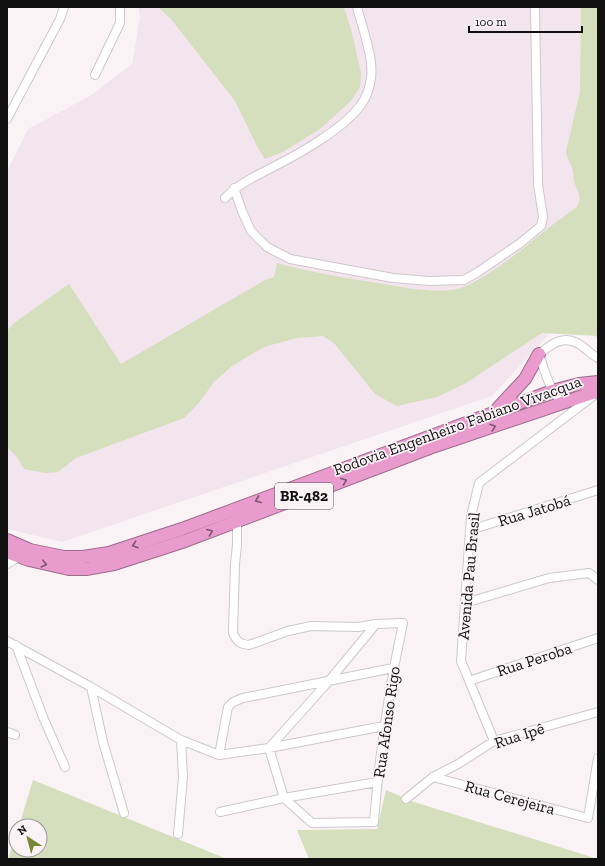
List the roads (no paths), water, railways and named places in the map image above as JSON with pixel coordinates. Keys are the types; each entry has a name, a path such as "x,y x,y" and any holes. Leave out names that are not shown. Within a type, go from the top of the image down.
{"highway":[{"path":"495,411 525,380 539,354"},
{"name":"Rodovia Engenheiro Fabiano Vivacqua","path":"7,552 19,557 69,569 86,569 114,564 307,482 449,430 495,411 552,390 579,384 598,382"},
{"name":"Rodovia Engenheiro Fabiano Vivacqua","path":"7,540 30,550 50,555 83,557 109,553 237,522 435,446 598,392"},
{"path":"435,446 449,430"},
{"path":"307,482 311,494"}],"street":[{"path":"7,119 60,19 64,7"},
{"path":"95,75 120,23 120,7"},
{"path":"225,198 234,188 288,160 341,126 360,106 367,92 371,78 371,61 357,7"},
{"path":"234,188 251,231 267,248 290,260 393,278 429,281 464,280 478,272 519,244 541,226 543,217 538,184 535,9"},
{"path":"563,403 552,390 539,354 552,343 563,339 577,342 592,355 598,358"},
{"name":"Avenida Pau Brasil","path":"494,741 461,661 471,516 479,483 598,392"},
{"name":"Rua Jatobá","path":"470,530 598,490"},
{"path":"237,522 238,545 235,564 233,633 236,641 249,645 288,631 311,626 358,627 376,624"},
{"path":"7,564 19,557"},
{"path":"465,603 549,578 589,573 598,580"},
{"name":"Rua Afonso Rigo","path":"284,798 312,823 374,822 384,726 393,668 403,623 376,624"},
{"path":"269,748 328,682 376,624"},
{"name":"Rua Peroba","path":"469,681 598,638"},
{"path":"7,641 91,687 181,740 219,755 269,748 384,726"},
{"path":"16,645 43,717 65,767"},
{"path":"219,755 228,707 233,702 243,698 393,668"},
{"path":"91,687 103,742 124,813"},
{"name":"Rua Ipê","path":"406,799 433,777 458,764 494,741 598,712"},
{"path":"178,834 183,777 181,740"},
{"path":"269,748 284,798"},
{"name":"Rua Cerejeira","path":"433,777 588,818 598,758"},
{"path":"220,812 284,798 377,782"}]}
